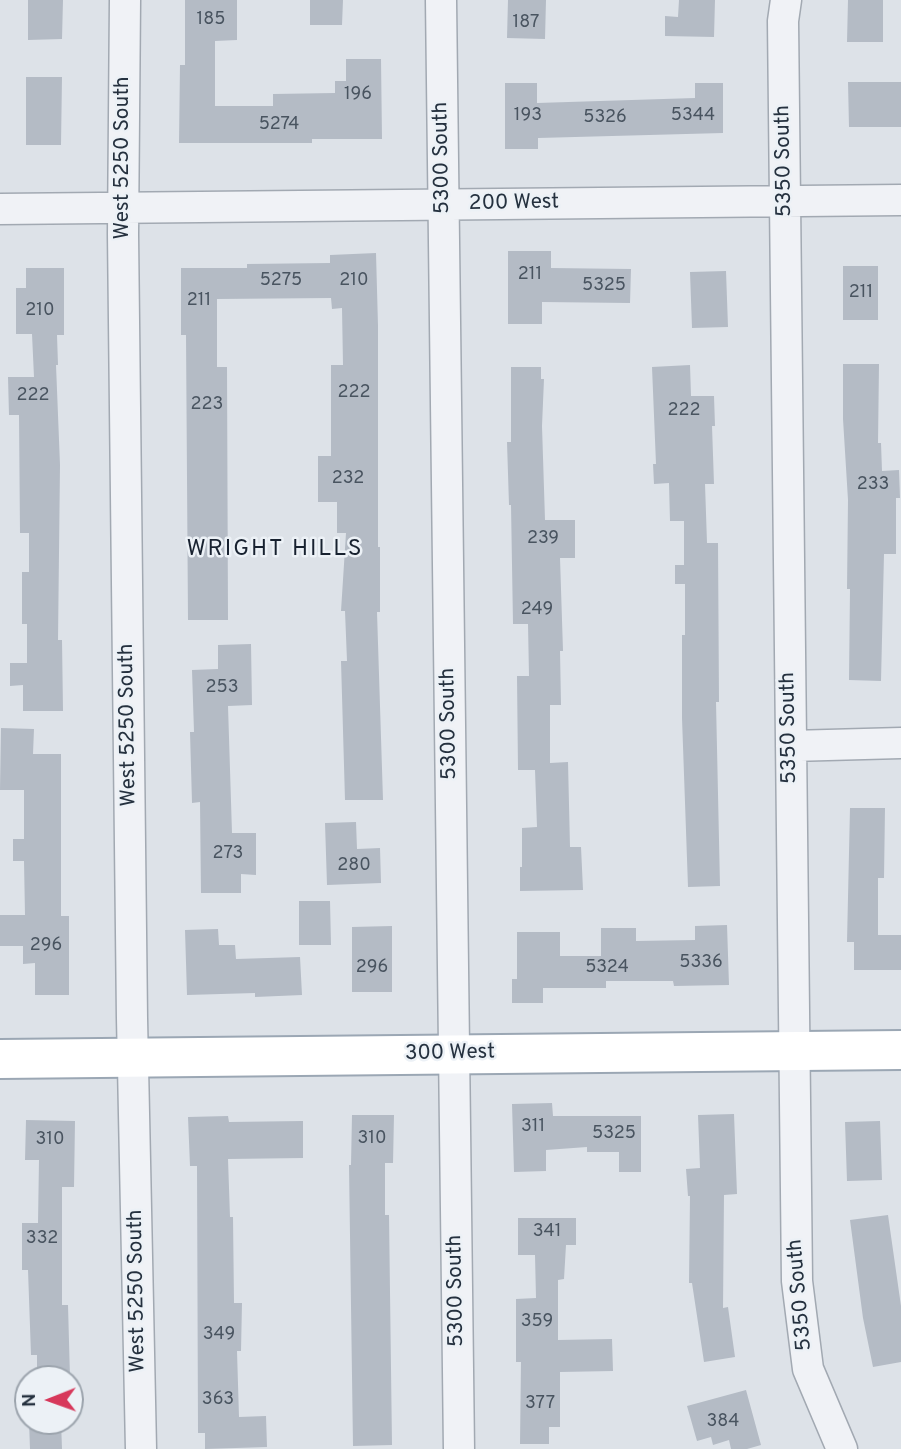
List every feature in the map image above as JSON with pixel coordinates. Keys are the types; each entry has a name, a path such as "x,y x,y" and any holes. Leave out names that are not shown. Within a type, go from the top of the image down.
{"main road":[{"name":"300 West","path":"0,1059 901,1050"}],"street":[{"name":"West 5250 South","path":"125,0 123,208 133,1058 141,1449"},
{"name":"5300 South","path":"441,0 459,1449"},
{"name":"5350 South","path":"786,0 783,20 797,1281 808,1369 842,1449"},
{"name":"200 West","path":"0,209 901,200"},
{"path":"791,746 901,743"}],"building":[{"path":"28,0 63,0 62,39 28,40"},
{"path":"185,0 237,0 237,40 215,41 215,106 273,106 273,94 335,93 335,81 346,81 346,59 381,59 382,139 312,139 312,143 179,143 180,65 185,65"},
{"path":"310,0 343,0 342,25 310,25"},
{"path":"508,0 546,0 545,39 507,38"},
{"path":"679,0 715,0 714,37 665,36 665,16 678,17"},
{"path":"848,0 883,0 883,42 847,42"},
{"path":"26,77 62,77 61,145 26,145"},
{"path":"848,82 901,82 901,127 849,127"},
{"path":"505,83 537,83 537,103 695,98 695,83 723,83 723,133 538,138 538,149 505,149"},
{"path":"508,251 551,251 551,268 631,269 630,303 542,302 542,324 508,324"},
{"path":"376,253 380,547 380,612 377,612 383,800 345,800 341,661 347,661 345,611 341,611 346,533 337,533 337,502 318,502 318,456 331,456 331,365 343,365 342,308 332,309 331,298 217,299 217,367 227,367 228,620 188,620 186,335 181,335 181,268 247,268 247,264 330,263 330,255"},
{"path":"843,266 878,266 878,320 843,320"},
{"path":"26,268 64,268 64,335 57,335 56,365 60,465 58,640 62,640 63,711 23,711 23,685 10,686 10,663 27,663 27,624 22,624 22,572 29,572 29,533 20,533 19,415 9,415 8,377 34,377 32,334 16,334 16,288 26,288"},
{"path":"726,271 728,327 692,328 690,272"},
{"path":"843,364 879,364 878,443 881,443 882,471 899,470 896,554 884,554 881,681 849,680 850,589 847,589 848,500"},
{"path":"690,365 691,396 714,396 714,484 705,484 707,543 718,543 719,702 716,702 720,886 688,887 682,718 685,584 675,584 675,565 684,565 684,521 670,521 669,483 654,484 653,464 656,464 652,367"},
{"path":"511,367 541,367 541,379 544,379 542,426 545,520 575,520 575,558 560,558 563,651 560,651 561,705 550,705 550,763 568,762 570,847 581,847 583,890 520,891 522,828 537,827 535,770 518,770 517,676 529,676 528,624 513,624 507,442 511,442"},
{"path":"251,644 252,705 228,706 232,833 256,833 256,875 241,874 241,893 201,893 200,802 192,803 192,670 218,669 218,645"},
{"path":"1,728 34,729 33,754 61,754 61,916 69,916 69,995 35,995 35,963 23,964 23,946 0,946 0,915 25,915 24,861 13,861 13,839 24,839 24,790 0,790"},
{"path":"850,808 885,808 884,878 878,878 878,935 901,935 901,970 854,970 854,942 847,942"},
{"path":"356,822 357,849 380,848 381,883 327,885 325,823"},
{"path":"299,901 330,901 331,945 299,945"},
{"path":"727,925 729,985 674,986 673,981 606,981 606,988 543,988 543,1003 512,1003 512,979 517,979 517,932 560,932 560,956 601,956 601,928 636,928 636,941 695,940 695,926"},
{"path":"392,926 392,992 352,992 352,927"},
{"path":"218,929 219,945 235,945 236,959 300,957 302,995 187,995 185,930"},
{"path":"552,1103 553,1116 641,1116 641,1172 619,1172 619,1152 587,1152 587,1147 546,1150 546,1171 514,1172 512,1104"},
{"path":"734,1114 737,1194 724,1195 723,1308 728,1307 735,1357 704,1362 692,1283 689,1283 690,1196 686,1169 700,1168 698,1115"},
{"path":"352,1115 394,1115 393,1163 385,1163 385,1215 389,1215 392,1445 353,1446 349,1165"},
{"path":"228,1116 229,1122 303,1121 303,1158 228,1159 230,1217 233,1217 234,1303 242,1303 241,1351 237,1351 239,1417 266,1416 267,1447 205,1449 205,1433 198,1433 197,1166 190,1166 188,1117"},
{"path":"26,1120 75,1121 74,1187 62,1187 62,1305 68,1305 70,1365 37,1365 37,1355 31,1355 28,1270 22,1270 22,1223 38,1223 39,1160 25,1160"},
{"path":"880,1121 882,1180 847,1181 845,1122"},
{"path":"888,1215 901,1306 901,1362 873,1367 863,1318 850,1220"},
{"path":"518,1218 576,1218 576,1245 566,1245 564,1279 558,1280 558,1340 612,1339 613,1371 560,1372 560,1427 549,1427 549,1444 520,1444 521,1362 516,1362 516,1299 536,1298 535,1255 518,1255"},
{"path":"746,1390 761,1445 747,1449 731,1449 729,1440 713,1445 711,1437 697,1441 687,1406"},
{"path":"30,1435 62,1435 62,1449 30,1449"}],"district":[{"name":"WRIGHT HILLS","path":"275,550"}]}
